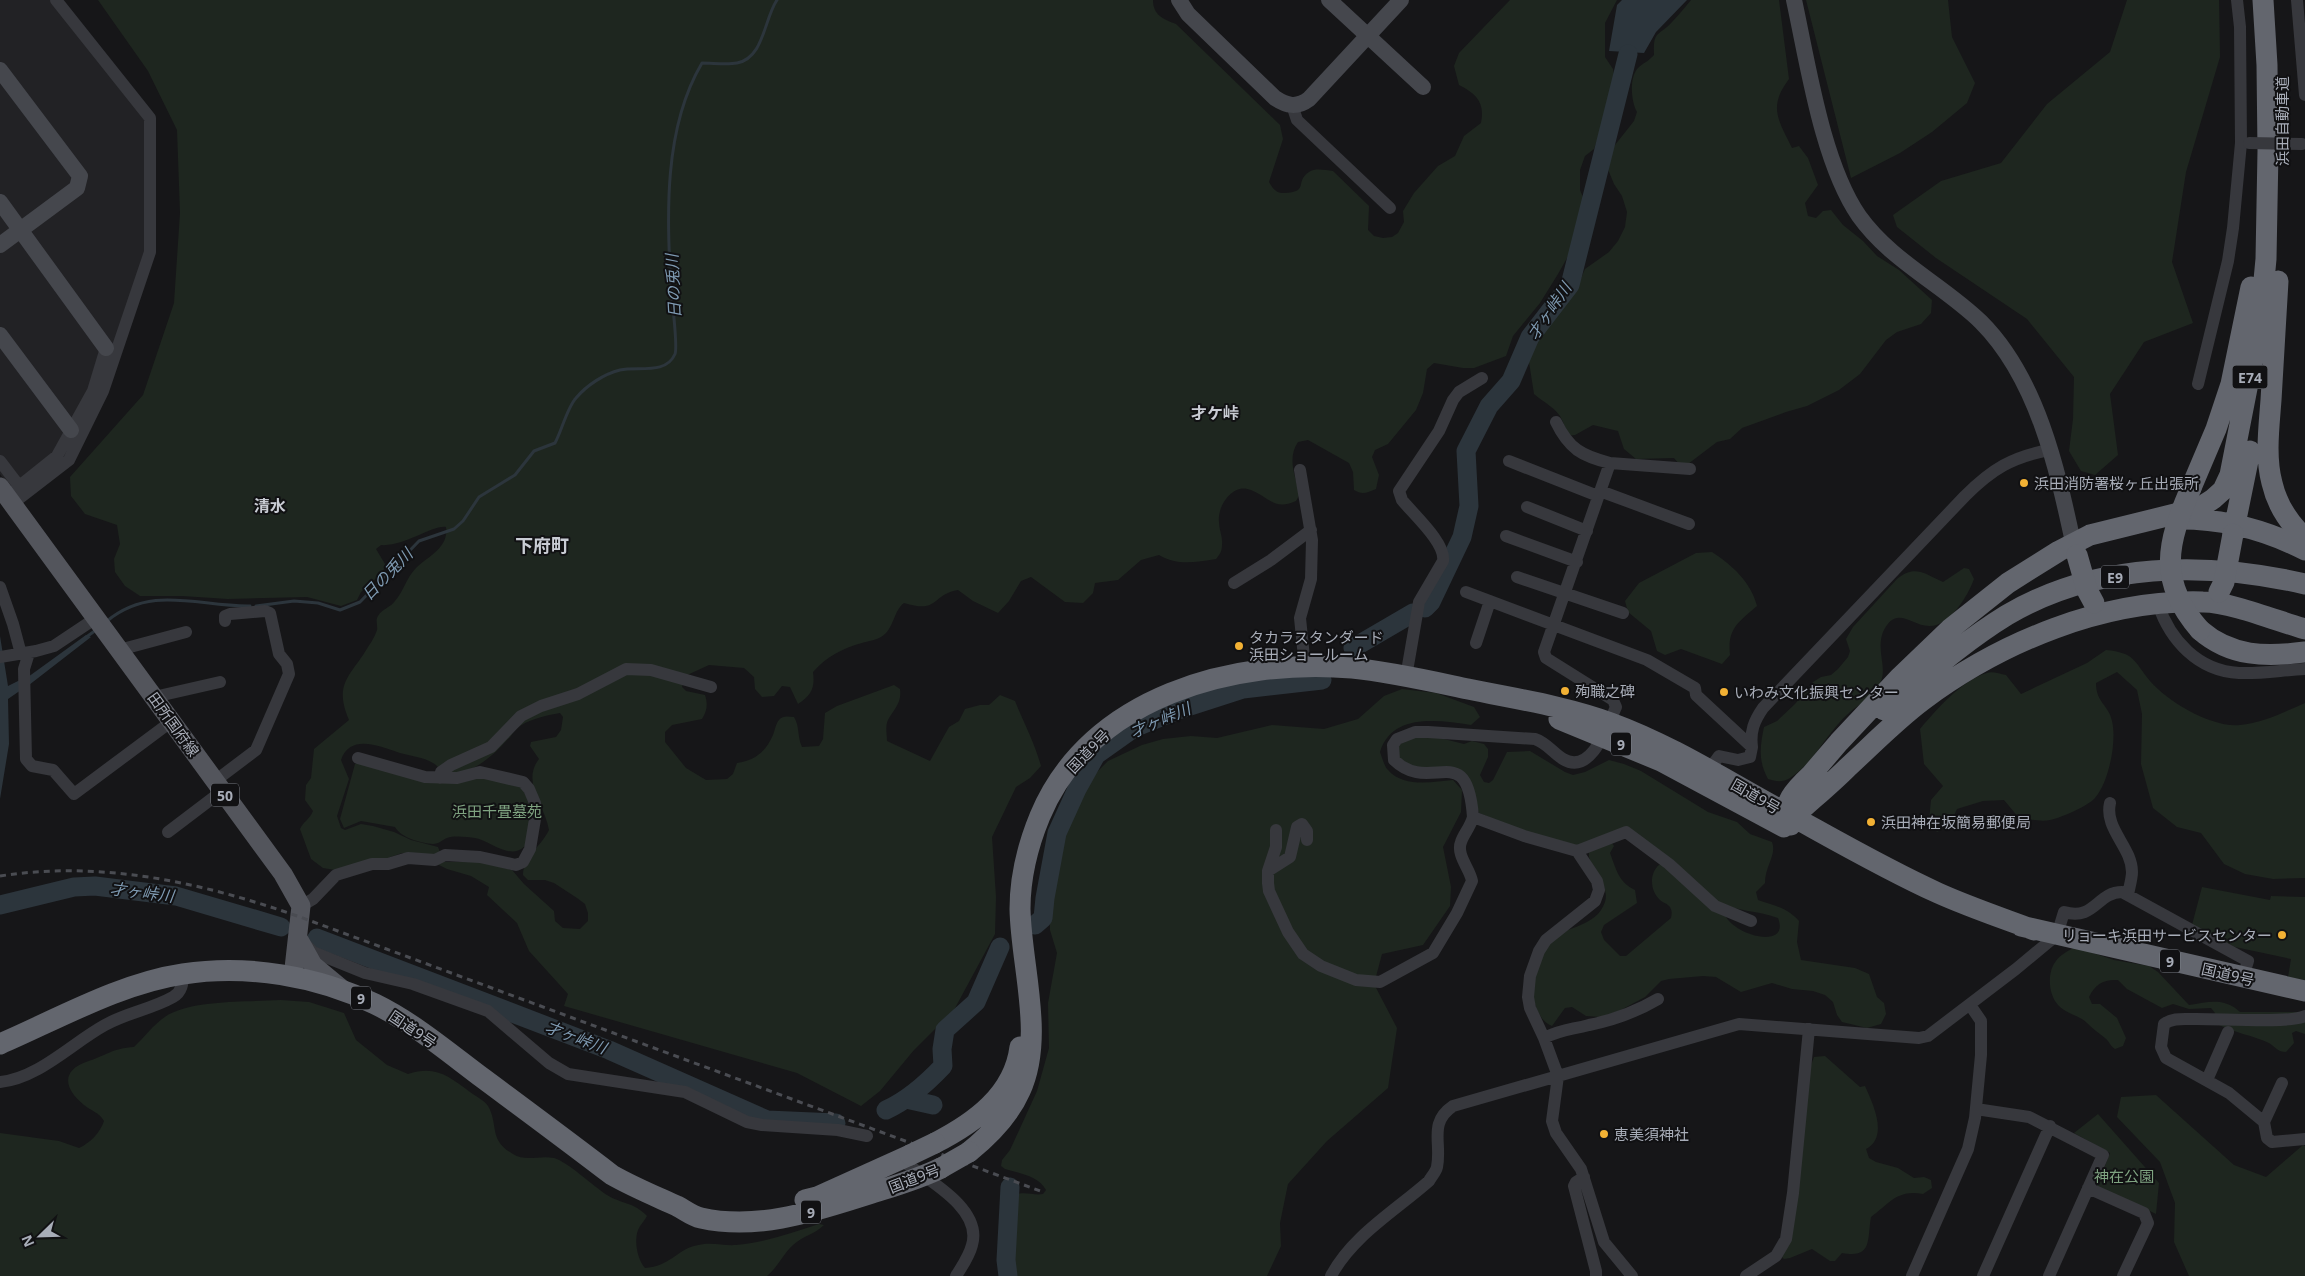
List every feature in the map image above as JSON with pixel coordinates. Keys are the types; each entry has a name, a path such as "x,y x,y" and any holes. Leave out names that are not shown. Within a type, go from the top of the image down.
{"highway":[{"name":"浜田自動車道","path":"2252,146 2267,65 2263,0"},
{"name":"浜田自動車道","path":"2277,0 2282,93 2280,242"},
{"path":"2252,146 2258,246 2232,384 2216,429 2172,537 2169,564 2173,585 2182,606 2200,630 2224,646 2250,654 2281,655 2305,652"},
{"name":"E74","path":"2120,526 2199,508 2213,499 2222,490 2230,476 2260,322 2266,259 2252,146"},
{"path":"1838,841 1821,824 1817,811 1823,795 1847,769 1909,711 1957,676 2018,642 2103,607 2158,604 2211,597 2224,582 2254,434 2280,242"},
{"path":"2280,242 2268,438 2269,468 2271,482 2280,506 2290,522 2305,538"},
{"path":"1782,818 1788,801 1863,715 1931,646 2008,583 2120,526 2158,520 2207,520 2234,529 2273,536 2305,550"},
{"path":"2075,549 2087,590 2103,607"},
{"name":"E9","path":"1804,782 1873,719 1944,660 1986,629 2033,602 2057,592 2108,578 2164,570 2193,569 2253,574 2305,584"},
{"path":"2211,597 2219,604 2305,629"},
{"name":"E9","path":"1782,818 1944,660"},
{"name":"国道9号","path":"0,1044 124,990 183,974 230,970 293,977 349,993 376,1005 413,1027 612,1175 640,1191 698,1217 716,1221 750,1222 781,1219 820,1210 922,1177 969,1152 1003,1120 1021,1090 1027,1074 1031,1033 1020,910 1027,857 1045,805 1067,771 1084,751 1098,737 1128,714 1167,695 1218,678 1266,669 1305,666 1352,668 1554,706 1606,729 1682,771 1782,818 1838,841 1937,892 2034,930"},
{"name":"国道9号","path":"1606,729 1655,742 1753,793 1816,845 1885,881 1933,902 2057,935 2244,961 2301,993"},
{"path":"1782,818 1847,769"},
{"path":"1753,793 1778,797 1790,794 1804,782"},
{"name":"国道9号","path":"677,1206 733,1212 774,1208 817,1197 958,1131 983,1114 1008,1080 1019,1054 1028,988"}],"main road":[{"name":"田所国府線","path":"9,493 119,650 283,874 301,906"},
{"path":"293,977 301,906"},
{"path":"298,938 312,964 349,993"}],"street":[{"path":"9,493 69,460 104,391 150,252 150,118 56,0"},
{"path":"1179,0 1188,14 1276,98 1298,106 1309,99 1401,0"},
{"path":"1329,0 1423,87"},
{"path":"1794,0 1824,132 1833,163 1847,195 1859,216 1875,235 1899,258 1981,322 1997,341 2027,388 2049,450 2075,549"},
{"path":"2198,384 2228,262 2252,146 2237,0"},
{"path":"2296,0 2305,95"},
{"path":"0,70 80,176 77,188 0,245"},
{"path":"1292,105 1297,120 1390,208"},
{"path":"2252,146 2303,144"},
{"path":"0,202 106,348 93,391 57,456 9,493"},
{"path":"0,335 71,430"},
{"path":"1406,677 1419,602 1443,561 1444,555 1436,540 1402,500 1399,491 1439,431 1453,400 1459,392 1482,378"},
{"path":"1556,422 1564,438 1574,449 1586,456 1610,463 1690,469"},
{"path":"1709,770 1719,756 1738,760 1750,757 1752,747 1750,735 1754,721 1763,708 1965,496 1996,469 2012,460 2049,450"},
{"path":"0,461 9,493"},
{"path":"1510,461 1688,524"},
{"path":"1276,830 1276,847 1268,871 1269,892 1288,932 1299,950 1321,966 1343,976 1356,980 1380,982 1433,953 1452,922 1472,881 1459,849 1461,841 1470,830 1473,817 1471,794 1461,775 1453,772 1421,773 1408,770 1394,760 1393,745 1396,739 1415,732 1535,739 1547,745 1562,759 1576,764 1586,761 1606,729 1616,707 1613,700 1546,658 1544,652 1610,463"},
{"path":"1300,470 1311,530 1311,579 1300,618 1305,666"},
{"path":"1528,507 1587,531"},
{"path":"1234,583 1271,560 1311,530"},
{"path":"1506,536 1576,562"},
{"path":"1516,577 1623,614"},
{"path":"0,587 13,624 24,669 26,759 32,766 54,770 74,794 172,721"},
{"path":"1466,592 1647,660 1695,688 1696,695 1752,747"},
{"path":"1476,643 1490,601"},
{"path":"2158,604 2170,633 2192,656 2206,664 2221,670 2237,673 2305,669"},
{"path":"168,832 256,750 289,674 287,664 278,654 270,613 265,611 230,614 225,616 225,622"},
{"path":"0,657 21,654 61,642 100,623"},
{"path":"119,650 186,632"},
{"path":"440,778 441,772 451,765 491,747 521,716 541,706 578,694 626,669 651,670 712,687"},
{"path":"154,697 220,682"},
{"path":"301,906 313,899 336,875 372,864 388,864 408,858 436,860 445,855 480,857 516,865 523,862 530,849 536,813 535,803 529,789 523,782 480,772 457,778 425,777 358,758"},
{"path":"2110,803 2107,813 2129,856 2132,872 2128,895"},
{"path":"1473,817 1524,836 1577,851 1626,832 1669,864 1715,906 1752,921"},
{"path":"1268,871 1290,857 1298,827 1302,824 1307,831 1307,840"},
{"path":"1577,851 1597,882 1599,890 1595,902 1546,940 1534,961 1528,986 1528,997 1530,1008 1544,1038 1558,1076 1552,1121 1556,1133 1584,1177 1604,1242 1632,1276"},
{"path":"1331,1276 1339,1261 1351,1246 1429,1181 1437,1169 1438,1128 1444,1112 1453,1106 1739,1024 1919,1038 1939,1029 2057,935 2064,912 2076,915 2084,914 2114,892 2122,892 2128,895 2244,961"},
{"path":"298,938 314,952 365,973 413,984 488,1011 549,1063 568,1074 685,1092 747,1122 762,1125 838,1130 867,1136"},
{"path":"349,993 365,973"},
{"path":"0,1082 10,1081 39,1068 106,1024 174,996 183,985 183,974"},
{"path":"1544,1038 1562,1030 1588,1026 1633,1013 1658,999"},
{"path":"1916,1275 1968,1149 1976,1109 1981,1055 1981,1021 1970,1005"},
{"path":"2264,1122 2229,1093 2166,1058 2162,1052 2164,1024 2168,1021 2214,1018 2300,1019 2305,1016"},
{"path":"1746,1276 1776,1256 1786,1238 1794,1193 1809,1030"},
{"path":"2207,1080 2228,1032"},
{"path":"2282,1083 2264,1122 2267,1138 2272,1142 2305,1139"},
{"path":"1976,1109 2030,1117 2103,1155 2052,1275"},
{"path":"1983,1276 2050,1126"},
{"path":"905,1157 922,1177 958,1203 970,1218 974,1227 971,1249 956,1276"},
{"path":"1584,1177 1576,1182 1574,1186 1596,1276"},
{"path":"2088,1188 2144,1213 2148,1223 2123,1276"}],"shaded area":[{"path":"0,0 51,0 148,118 146,253 100,391 63,459 16,496 0,474"},
{"path":"1622,0 1687,0 1656,32 1644,53 1609,51 1617,5"},
{"path":"86,635 91,637 29,685 28,677"},
{"path":"0,636 8,686 20,680 21,690 8,699 9,744 0,799"}],"green space":[{"path":"98,0 1153,0 1153,5 1160,16 1176,24 1280,125 1283,139 1269,182 1273,189 1281,193 1297,191 1302,179 1309,172 1317,170 1333,171 1369,206 1368,230 1374,236 1383,238 1392,237 1398,233 1404,222 1403,211 1414,193 1438,166 1455,156 1464,136 1481,123 1481,105 1471,92 1459,85 1454,66 1459,53 1510,0 1617,0 1605,23 1605,57 1613,69 1616,86 1594,149 1585,156 1580,170 1580,190 1585,202 1581,225 1571,251 1540,303 1513,336 1506,356 1474,368 1434,363 1427,369 1423,393 1416,410 1388,444 1375,450 1372,457 1379,475 1376,489 1365,493 1354,490 1353,472 1349,463 1308,440 1298,442 1292,461 1300,494 1296,501 1288,504 1277,504 1244,488 1232,492 1224,503 1219,516 1222,547 1216,559 1180,562 1159,555 1141,560 1118,580 1095,583 1093,593 1083,603 1065,602 1031,577 1021,581 1009,601 998,613 973,601 958,590 949,592 930,605 916,606 904,603 900,606 889,630 881,637 842,650 818,667 813,672 812,690 798,704 790,687 782,686 774,696 762,697 755,689 754,677 744,668 709,665 685,676 682,687 686,691 705,695 706,710 702,719 672,725 665,732 665,742 686,768 706,780 727,779 733,774 737,763 749,760 759,754 767,746 777,723 782,717 794,717 802,747 819,746 823,739 825,713 837,706 894,685 900,689 900,698 887,722 887,741 930,761 949,727 959,721 965,709 989,705 1000,695 1015,701 1033,742 1041,766 1030,778 1016,787 992,837 996,897 995,934 954,1010 914,1050 880,1091 861,1106 797,1073 564,1006 568,994 529,951 517,923 487,895 489,887 471,876 447,869 419,855 402,853 385,859 335,870 323,868 311,859 300,829 313,811 305,800 306,785 311,778 314,749 349,720 343,697 343,688 350,673 374,637 377,630 378,616 398,597 416,568 441,546 446,534 446,527 433,529 399,543 381,545 376,549 385,564 383,572 361,592 357,600 341,606 307,597 228,599 140,596 125,586 115,572 114,559 120,544 117,525 85,514 71,496 70,477 143,395 174,303 180,213 177,130 148,71","holes":["560,713 563,717 561,730 556,737 531,742 530,746 539,759 532,776 533,785 549,830 529,857 523,875 528,880 545,880 554,883 585,904 588,921 580,929 563,928 555,921 554,911 524,884 512,870 483,862 444,862 438,847 411,840 394,832 373,826 361,824 345,830 341,828 337,816 349,779 341,760 345,752 351,747 358,744 384,747 425,759 445,772 463,772 488,759 521,725 537,718"]},
{"path":"1691,0 1779,0 1789,79 1779,98 1777,113 1792,148 1799,146 1808,158 1818,185 1805,203 1808,216 1816,218 1823,211 1831,210 1843,225 1863,241 1877,256 1899,270 1932,300 1931,313 1921,324 1897,332 1886,340 1860,374 1839,390 1807,406 1742,428 1730,439 1717,442 1688,464 1679,464 1674,458 1636,459 1624,449 1618,431 1593,425 1575,435 1567,436 1563,422 1557,412 1534,394 1529,362 1539,330 1576,290 1585,269 1609,252 1618,241 1625,227 1627,212 1622,196 1614,184 1607,167 1607,155 1634,121 1637,112 1633,102 1632,90 1635,72 1654,55 1654,41 1657,35 1672,22"},
{"path":"1806,0 1948,0 1952,37 1975,83 1967,103 1932,132 1900,153 1851,178"},
{"path":"2127,0 2219,0 2220,57 2186,172 2172,262 2193,323 2144,342 2110,394 2118,455 2095,475 2081,471 2069,451 2073,419 2074,377 2027,319 1936,258 1897,227 1893,215 1941,181 2001,163 2047,104 2110,52"},
{"path":"1712,552 1740,575 1750,589 1757,606 1740,621 1732,632 1730,655 1722,664 1681,649 1665,655 1657,651 1651,631 1628,612 1625,601 1639,583 1696,553"},
{"path":"1964,568 1969,569 1974,579 1957,609 1944,621 1936,625 1922,625 1904,618 1893,619 1883,632 1881,639 1883,675 1875,691 1841,721 1799,772 1784,781 1768,779 1761,760 1764,727 1777,721 1795,704 1813,682 1821,677 1831,675 1838,669 1848,657 1850,651 1846,639 1853,627 1897,579 1903,574 1915,571 1943,582"},
{"path":"2106,650 2116,651 2128,656 2150,681 2168,697 2191,712 2217,722 2229,725 2249,724 2273,717 2305,703 2305,878 2273,879 2245,874 2224,864 2201,833 2177,827 2153,808 2141,764 2142,714 2137,690 2117,672 2096,683 2100,700 2112,721 2113,750 2104,782 2092,801 2055,819 2043,821 2019,818 2004,800 1983,801 1957,809 1949,826 1937,832 1929,821 1931,800 1943,786 1924,764 1920,729 1934,713 1950,696 1968,682 1987,673 1994,672 2006,675 2021,694 2087,663"},
{"path":"1402,689 1436,693 1474,707 1480,717 1471,725 1431,721 1405,725 1386,739 1380,752 1384,764 1395,776 1410,782 1453,780 1462,790 1461,812 1443,847 1451,887 1450,906 1423,945 1382,954 1374,984 1397,1028 1388,1088 1327,1141 1288,1184 1280,1223 1281,1246 1267,1276 1012,1276 1008,1258 1012,1198 1022,1193 1043,1194 1046,1190 1034,1178 1001,1166 1002,1160 1010,1150 1037,1091 1049,1048 1048,1003 1057,953 1050,930 1050,899 1061,839 1092,777 1108,761 1142,745 1163,739 1191,736 1217,738 1272,725 1324,729 1358,719 1384,696"},
{"path":"1416,736 1440,738 1464,744 1472,741 1484,744 1488,749 1488,757 1480,775 1484,782 1489,783 1493,780 1507,752 1530,751 1573,775 1585,772 1609,760 1624,764 1641,771 1708,812 1737,822 1750,834 1772,842 1773,851 1765,883 1756,892 1758,900 1785,910 1799,921 1797,942 1801,960 1855,968 1869,974 1877,997 1884,1003 1886,1014 1881,1024 1867,1028 1842,1022 1837,1015 1833,1002 1825,995 1813,991 1792,989 1772,983 1741,992 1716,977 1703,976 1661,981 1645,997 1619,1011 1601,1017 1586,1016 1572,1007 1565,1008 1552,1026 1547,1023 1536,1008 1533,990 1534,978 1550,941 1564,932 1588,922 1601,910 1605,902 1605,890 1591,863 1589,852 1611,842 1614,846 1610,853 1614,865 1625,884 1635,890 1637,903 1604,925 1601,932 1604,940 1620,956 1626,956 1671,918 1672,912 1670,907 1656,896 1652,886 1655,870 1662,863 1741,930 1761,937 1770,937 1777,934 1780,928 1778,918 1731,907 1716,901 1629,830 1590,844 1574,845 1546,840 1479,813 1466,774 1418,769 1398,758 1396,749 1401,739"},
{"name":"浜田千畳墓苑","path":"358,763 423,778 476,773 519,782 532,808 525,846 519,850 507,851 475,838 461,836 450,837 435,844 428,843 406,837 395,827 361,821 344,828 340,819 355,764"},
{"path":"2202,887 2270,900 2271,896 2305,897 2305,980 2288,977 2291,959 2235,947 2192,925"},
{"path":"2075,947 2114,960 2149,966 2158,972 2189,1005 2222,1002 2240,1012 2305,1012 2305,1034 2296,1031 2292,1033 2294,1043 2286,1052 2281,1051 2263,1040 2217,1024 2215,1013 2211,1008 2189,1009 2173,1004 2162,1008 2127,989 2118,980 2113,980 2100,983 2089,997 2092,1004 2100,1004 2117,1018 2126,1038 2123,1046 2115,1049 2107,1039 2084,1020 2061,1008 2052,995 2050,977 2053,966 2064,953"},
{"path":"281,1000 309,1002 344,1013 356,1040 387,1065 408,1074 426,1071 441,1074 455,1081 484,1102 491,1113 497,1138 505,1149 522,1158 549,1157 560,1160 607,1195 642,1211 647,1216 638,1230 636,1244 638,1255 645,1268 661,1264 694,1246 706,1244 747,1244 779,1237 819,1224 824,1225 793,1245 767,1276 0,1276 0,1133 59,1141 79,1148 94,1137 104,1121 72,1093 68,1081 72,1070 86,1062 115,1051 134,1047 163,1018 185,1008 212,1003"},
{"path":"1825,1056 1860,1087 1865,1086 1875,1111 1878,1129 1877,1137 1873,1144 1866,1149 1869,1158 1898,1168 1914,1178 1924,1177 1931,1180 1932,1188 1923,1194 1914,1193 1900,1196 1871,1217 1867,1246 1859,1253 1842,1253 1835,1261 1830,1261 1812,1249 1784,1259 1781,1256 1810,1068 1814,1057"},
{"path":"2156,1095 2234,1165 2266,1177 2303,1145 2305,1146 2305,1276 2189,1276 2174,1242 2175,1203 2160,1162 2117,1117 2121,1097"},
{"name":"神在公園","path":"2098,1114 2159,1183 2156,1214 2097,1186 2110,1153 2074,1133"}],"waterway":[{"name":"日の兎川","path":"256,606 294,601 318,603 340,610 360,602 419,541 454,529 463,521 479,497 515,475 534,451 555,443 573,402 591,384 608,374 620,370 658,367 671,361 675,354 676,342 670,261 670,173 680,116 689,89 702,63 733,64 746,60 758,46 777,0"},
{"name":"才ヶ峠川","path":"1425,608 1431,602 1462,537 1469,506 1466,451 1489,406 1511,381 1530,337 1570,285 1628,54"},
{"name":"日の兎川","path":"107,621 124,610 141,603 159,600 250,606"},
{"name":"才ヶ峠川","path":"1353,648 1413,613"},
{"name":"日の兎川","path":"85,638 96,630"},
{"name":"才ヶ峠川","path":"1035,925 1043,918 1057,833 1077,789 1096,755 1134,728 1178,710 1243,689 1322,680"},
{"name":"才ヶ峠川","path":"0,905 74,887 95,886 176,896 281,927"},
{"name":"才ヶ峠川","path":"317,938 609,1050 767,1120 836,1123"},
{"name":"才ヶ峠川","path":"886,1110 916,1091 943,1066 942,1049 945,1030 976,1002 1000,947"},
{"path":"906,1099 933,1105"},
{"path":"1008,1276 1006,1260 1010,1187"}],"railway":[{"path":"0,876 77,871 115,873 190,885 264,905 1043,1192"}],"place":[{"name":"浜田消防署桜ヶ丘出張所","path":"2024,483"},
{"name":"タカラスタンダード 浜田ショールーム","path":"1239,646"},
{"name":"殉職之碑","path":"1565,691"},
{"name":"いわみ文化振興センター","path":"1724,692"},
{"name":"浜田神在坂簡易郵便局","path":"1871,822"},
{"name":"リョーキ浜田サービスセンター","path":"2282,935"},
{"name":"恵美須神社","path":"1604,1134"}],"district":[{"name":"才ケ峠","path":"1215,413"},
{"name":"清水","path":"270,506"},
{"name":"下府町","path":"542,545"}]}
